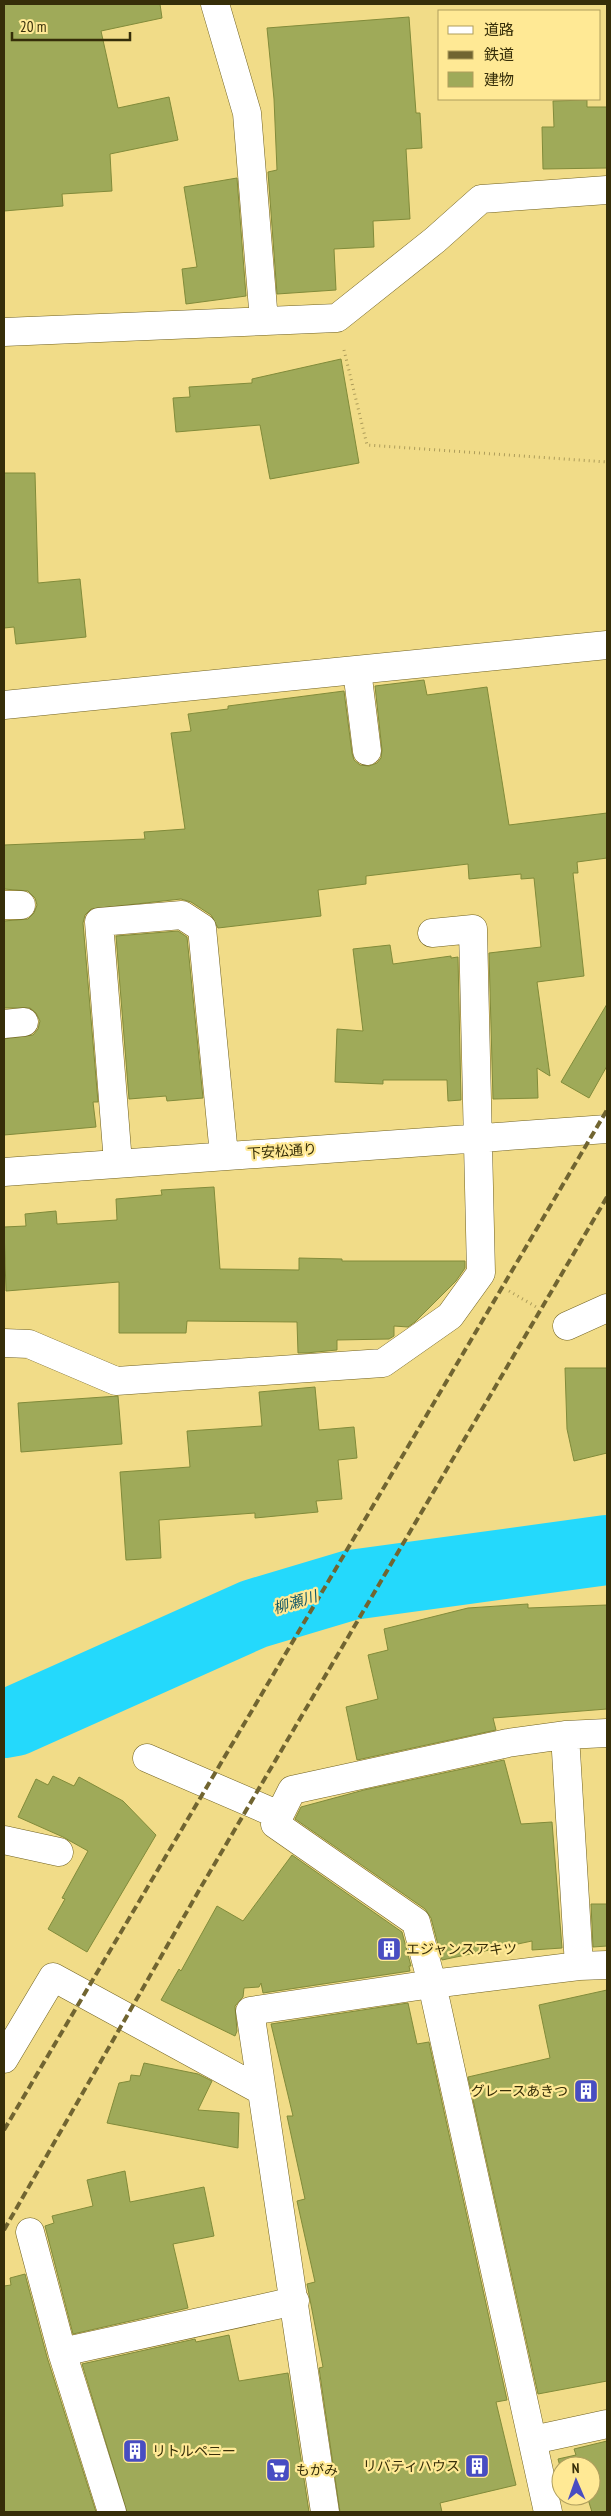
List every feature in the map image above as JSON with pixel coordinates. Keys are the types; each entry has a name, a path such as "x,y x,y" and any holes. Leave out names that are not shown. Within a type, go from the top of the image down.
{"street":[{"path":"215,4 246,113 264,321"},
{"path":"4,332 337,318 436,240 481,199 607,190"},
{"path":"4,705 607,645"},
{"path":"357,670 367,751"},
{"path":"118,1164 99,922 182,915 202,928 224,1155"},
{"path":"4,1343 29,1344 116,1381 383,1363 450,1316 481,1274 473,929 432,933"},
{"name":"下安松通り","path":"4,1172 224,1155 607,1130"},
{"path":"567,1326 607,1308"},
{"path":"548,2512 534,2440 432,1984 416,1922 274,1824 292,1790 508,1743 566,1735 607,1733"},
{"path":"566,1735 579,1966"},
{"path":"147,1758 280,1815"},
{"path":"4,1840 59,1852"},
{"path":"325,2512 295,2301 250,2011 432,1984 579,1966 607,1966"},
{"path":"4,2059 53,1977 262,2091"},
{"path":"30,2232 62,2352 112,2512"},
{"path":"62,2352 295,2301"},
{"path":"534,2440 607,2424"}],"path":[{"path":"337,318 366,445 607,462"},
{"path":"481,1274 567,1326"}],"building":[{"path":"4,4 160,4 162,18 101,31 118,108 169,97 178,140 110,154 112,191 62,194 63,206 4,211"},
{"path":"409,17 416,113 420,113 422,148 406,149 410,219 373,221 374,247 334,249 336,290 277,294 268,172 277,170 274,99 267,28"},
{"path":"587,100 587,107 607,107 607,168 543,169 542,127 554,127 553,101"},
{"path":"237,178 246,296 186,304 182,269 197,267 184,187"},
{"path":"341,359 359,463 270,479 260,425 176,432 173,398 190,397 189,387 252,383 252,379"},
{"path":"4,473 35,473 38,583 80,579 86,637 16,644 14,627 4,628"},
{"path":"424,680 427,695 487,687 509,825 607,813 607,858 577,862 578,873 573,873 584,976 537,982 550,1076 537,1068 538,1098 493,1099 489,953 541,947 534,878 521,879 521,874 469,879 468,864 366,876 366,884 318,890 321,916 218,928 211,915 191,902 181,899 91,909 85,915 83,923 98,1102 93,1102 96,1127 4,1135 4,1039 33,1035 38,1029 40,1021 36,1013 30,1008 4,1008 4,921 28,919 34,913 37,905 35,898 28,891 4,889 4,845 145,839 144,832 185,829 171,733 191,731 188,714 228,709 228,706 344,691 354,760 360,765 369,766 377,763 381,758 382,750 375,686"},
{"path":"178,931 187,937 203,1098 167,1101 166,1096 129,1099 116,936"},
{"path":"390,945 393,964 451,956 451,958 458,957 461,1100 448,1101 447,1080 383,1080 383,1084 335,1082 337,1029 363,1031 353,949"},
{"path":"607,1004 607,1066 589,1098 561,1082"},
{"path":"214,1187 220,1269 299,1270 299,1258 342,1259 342,1261 465,1261 465,1268 456,1281 415,1322 408,1327 394,1326 394,1336 389,1339 337,1340 337,1350 306,1353 298,1353 297,1322 187,1321 186,1333 119,1333 119,1282 6,1291 4,1227 26,1226 25,1214 56,1211 57,1224 117,1220 116,1199 162,1195 161,1190"},
{"path":"565,1368 607,1368 607,1453 574,1461 567,1429"},
{"path":"315,1387 319,1430 354,1427 357,1458 338,1460 342,1499 316,1501 318,1512 255,1518 255,1513 159,1520 161,1558 126,1560 120,1472 190,1467 187,1431 262,1426 259,1392"},
{"path":"118,1396 122,1444 21,1452 18,1403"},
{"path":"528,1604 528,1608 607,1605 607,1709 493,1718 496,1730 357,1760 346,1707 378,1699 368,1655 388,1650 384,1629 468,1608"},
{"path":"504,1760 521,1824 552,1822 562,1948 532,1950 532,1941 442,1960 431,1918 425,1909 295,1819 301,1807 364,1790"},
{"path":"53,1776 74,1786 79,1777 123,1801 156,1835 87,1952 48,1929 65,1899 62,1898 88,1851 63,1837 18,1817 36,1779 48,1785"},
{"path":"292,1855 402,1932 411,1966 409,1966 410,1971 263,1993 261,1983 259,1987 244,1988 243,1997 235,2006 237,2031 235,2036 161,2000 179,1969 181,1971 217,1906 243,1921"},
{"path":"591,1904 607,1904 607,1946 593,1947"},
{"path":"607,1990 607,2381 538,2394 468,2077 550,2058 539,2005"},
{"path":"408,2003 417,2044 429,2042 507,2400 496,2402 516,2485 440,2503 442,2512 340,2512 319,2368 323,2367 307,2284 315,2282 297,2201 305,2199 287,2116 293,2116 271,2024"},
{"path":"144,2063 198,2074 212,2081 198,2110 239,2113 238,2148 107,2123 119,2083 130,2081 131,2075 140,2076"},
{"path":"125,2171 130,2202 204,2187 214,2236 173,2244 188,2308 73,2334 45,2226 54,2223 52,2216 93,2206 87,2180"},
{"path":"25,2274 47,2357 96,2512 4,2512 4,2286 11,2285 10,2278"},
{"path":"229,2335 239,2381 288,2373 309,2512 127,2512 82,2364 195,2339 196,2342"},
{"path":"607,2441 607,2512 592,2512 590,2506 601,2506 601,2456 572,2456 576,2455 574,2449"}],"waterway":[{"name":"柳瀬川","path":"4,1723 15,1721 254,1614 351,1585 607,1550"}],"railway":[{"path":"4,2130 607,1110"},
{"path":"4,2230 201,1887 607,1197"}],"place":[{"name":"エジャンスアキツ","path":"389,1949"},
{"name":"グレースあきつ","path":"586,2091"},
{"name":"リトルペニー","path":"135,2451"},
{"name":"リバティハウス","path":"477,2466"},
{"name":"もがみ","path":"278,2470"}]}
